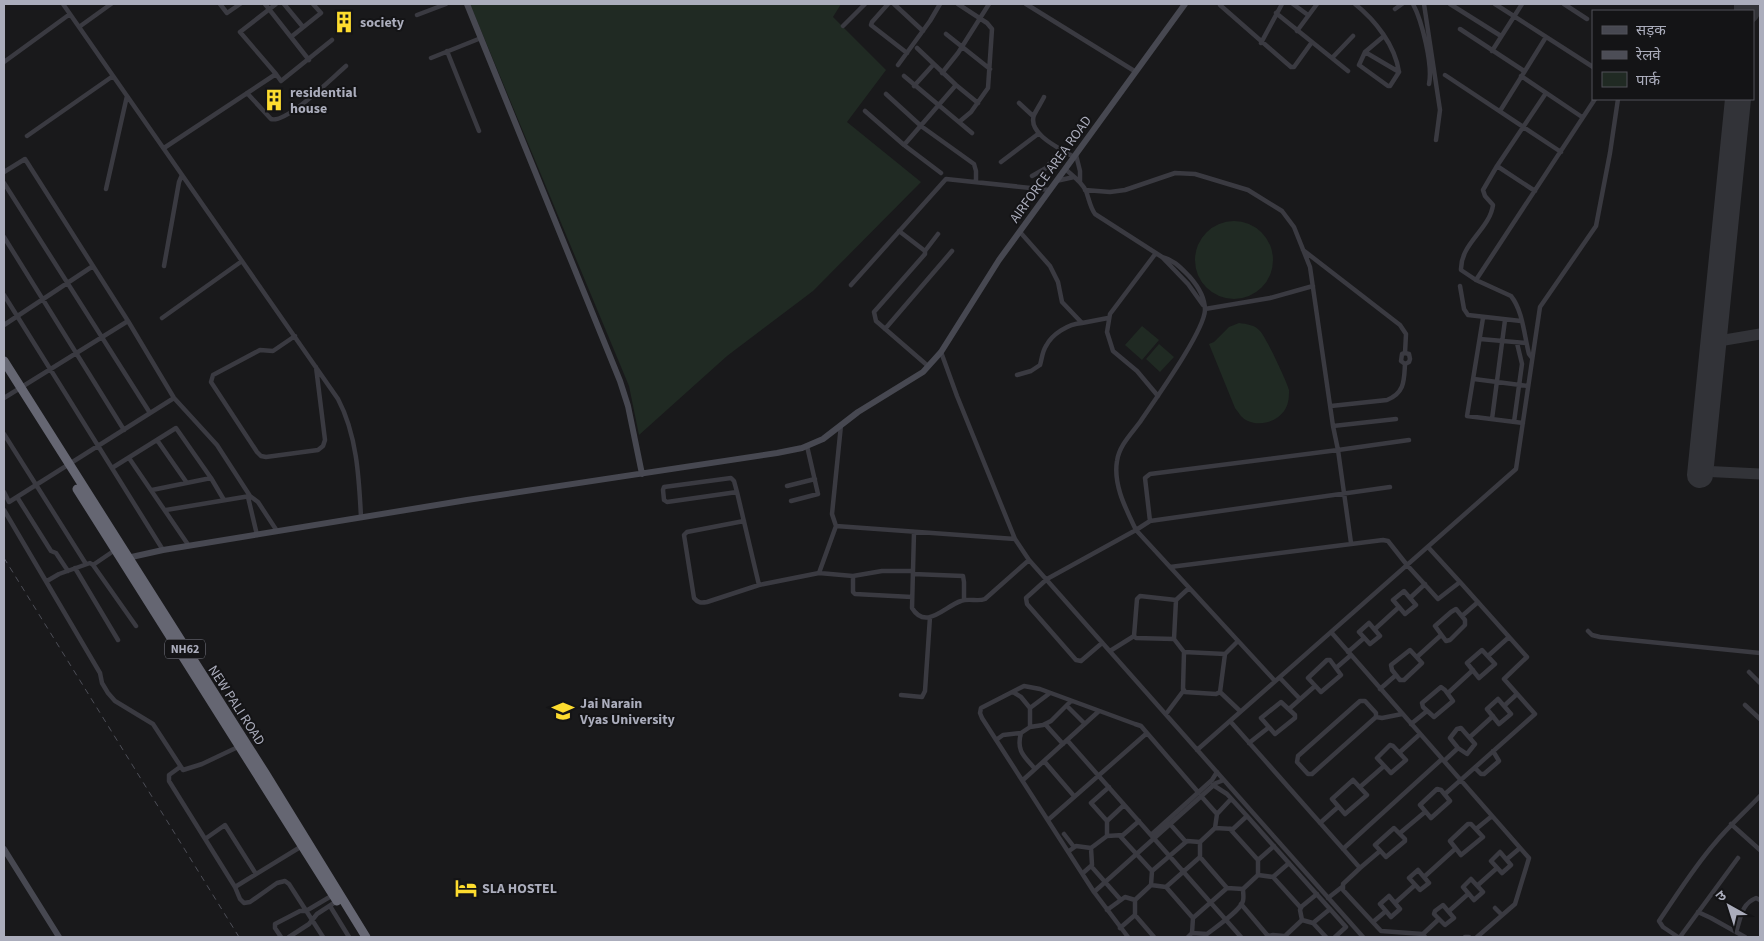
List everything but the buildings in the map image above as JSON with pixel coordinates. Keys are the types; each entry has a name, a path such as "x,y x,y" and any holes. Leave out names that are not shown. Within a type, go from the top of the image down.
{"highway":[{"name":"NEW PALI ROAD","path":"4,361 18,389 66,466 265,773 336,898 366,937"},
{"name":"NEW PALI ROAD","path":"4,371 18,389"},
{"name":"NEW PALI ROAD","path":"66,466 114,550 360,937"}],"street":[{"path":"63,4 338,399 350,427 359,482 361,518"},
{"path":"79,27 111,4"},
{"path":"220,4 227,13 240,4"},
{"path":"265,4 308,60"},
{"path":"276,4 240,32 282,81 332,40"},
{"path":"284,4 303,27"},
{"path":"291,36 321,13 313,4"},
{"path":"417,15 446,4"},
{"path":"467,4 620,381 628,406 642,474"},
{"path":"843,26 865,4"},
{"path":"888,4 871,25 907,53"},
{"path":"894,4 901,6 923,31"},
{"path":"898,65 940,4"},
{"path":"958,4 981,18 992,29 988,88 971,112 959,122"},
{"path":"942,73 962,48 989,4"},
{"path":"1026,4 1136,72"},
{"name":"AIRFORCE AREA ROAD","path":"127,558 163,550 467,500 777,453 807,446 823,438 858,412 923,372 941,352 978,292 1020,232 1185,4"},
{"path":"1261,42 1282,4"},
{"path":"1294,4 1308,15"},
{"path":"1297,31 1316,4"},
{"path":"1355,4 1373,19 1384,36 1394,53 1399,72 1388,86 1359,65 1365,52 1384,36"},
{"path":"1362,10 1367,4"},
{"path":"1395,9 1402,4"},
{"path":"1413,4 1419,18 1428,58 1429,84"},
{"path":"1424,4 1440,110 1436,140"},
{"path":"1450,4 1501,36"},
{"path":"1495,4 1592,66"},
{"path":"1492,51 1522,4"},
{"path":"1564,4 1588,18"},
{"path":"1220,6 1292,68 1297,64 1312,42"},
{"path":"1276,13 1348,71"},
{"path":"4,62 70,14"},
{"path":"1460,29 1523,74 1546,93 1582,117"},
{"path":"946,34 990,69"},
{"path":"1332,58 1353,36"},
{"path":"1500,110 1546,37"},
{"path":"431,58 481,38"},
{"path":"917,48 956,86 978,103"},
{"path":"446,51 479,131"},
{"path":"1365,52 1399,72"},
{"path":"914,86 933,65"},
{"path":"247,93 271,119 281,119 346,66"},
{"path":"164,148 276,74"},
{"path":"1445,75 1561,152"},
{"path":"27,136 113,76"},
{"path":"904,76 972,133"},
{"path":"904,145 956,86"},
{"path":"1532,358 1529,354 1514,301 1510,296 1476,280 1461,270 1461,266 1469,245 1492,212 1493,205 1485,196 1483,190 1546,93"},
{"path":"886,94 921,126 974,164 976,182"},
{"path":"106,189 127,96"},
{"path":"1044,97 1034,116 1034,125 1038,134 1075,156 1080,171 1080,182"},
{"path":"1476,280 1594,100"},
{"path":"1197,750 1516,469 1540,307 1596,226 1618,100"},
{"path":"1019,103 1034,116"},
{"path":"865,111 940,173"},
{"path":"1001,162 1038,134"},
{"path":"1032,176 1046,168 1061,148"},
{"path":"4,172 25,159 128,321 174,398 217,445 249,497 262,508 277,531"},
{"path":"1497,166 1535,191"},
{"path":"1065,169 1080,182 1085,190 1092,211 1100,219 1162,257 1175,262 1202,294 1205,308 1198,330 1158,396 1124,443 1117,459 1117,482 1136,530 1238,641 1300,699"},
{"path":"1085,190 1110,192 1125,190 1175,173 1195,174 1248,190 1282,212 1294,227 1310,267 1351,543"},
{"path":"164,266 179,182 182,175"},
{"path":"1056,181 1074,177"},
{"path":"851,285 946,179 1050,190"},
{"path":"4,183 150,414"},
{"path":"899,231 925,251"},
{"path":"1020,232 1050,266 1058,282 1062,302 1082,322"},
{"path":"928,366 876,322 874,312 924,257 925,251 938,234"},
{"path":"4,237 124,430"},
{"path":"1303,250 1400,325 1406,334 1405,353 1409,354 1410,359 1405,364 1402,388 1394,397 1387,400 1331,406"},
{"path":"885,329 952,251"},
{"path":"1156,253 1108,318 1107,332 1113,351 1137,371 1158,396"},
{"path":"162,318 242,261"},
{"path":"4,325 93,266"},
{"path":"1205,308 1270,298 1313,286"},
{"path":"1460,286 1465,312 1468,315 1521,321"},
{"path":"4,295 163,550"},
{"path":"1017,375 1031,372 1040,365 1044,348 1054,335 1077,323 1108,318"},
{"path":"1483,318 1467,416 1523,423"},
{"path":"1492,419 1504,320"},
{"path":"4,398 128,321"},
{"path":"294,336 278,348 272,351 260,350 213,374 211,378 211,382 261,456 266,457 318,450 323,446 325,440 315,366"},
{"path":"1480,339 1526,343"},
{"path":"1514,422 1522,364 1517,343"},
{"path":"941,352 1015,539 1029,560 1363,937"},
{"path":"1474,379 1528,386"},
{"path":"174,398 9,502 4,509 100,673 102,683 115,702 153,724 183,770 188,770 240,746"},
{"path":"1333,426 1396,419"},
{"path":"819,573 836,526 832,514 841,425"},
{"path":"112,468 173,429 178,430 224,500"},
{"path":"4,434 86,564"},
{"path":"156,440 187,483"},
{"path":"1150,521 1145,478 1150,474 1409,440"},
{"path":"791,501 817,495 819,491 807,446"},
{"path":"129,458 189,546"},
{"path":"152,490 211,478"},
{"path":"737,492 666,502 663,490 664,487 731,478 734,481 737,492 759,585"},
{"path":"787,486 816,479"},
{"path":"1102,643 1080,661 1076,660 1027,604 1026,598 1046,579 1150,521 1390,487"},
{"path":"4,492 9,502"},
{"path":"18,497 51,551 56,553 68,571"},
{"path":"166,510 249,497"},
{"path":"249,497 257,535"},
{"path":"744,521 687,532 684,535 694,598 700,603 759,585 819,573 853,576 882,571 963,576 964,600"},
{"path":"836,526 1015,539"},
{"path":"914,532 912,608 919,616 930,617 964,600 985,599 1029,560"},
{"path":"1170,567 1386,540 1438,599 1460,582"},
{"path":"1428,547 1526,657 1504,679 1535,714 1445,794"},
{"path":"93,565 114,550"},
{"path":"46,581 91,563 136,626"},
{"path":"75,568 118,640"},
{"path":"853,576 853,592 855,594 912,597"},
{"path":"1410,598 1425,584"},
{"path":"1166,714 1184,690 1184,652 1174,639 1176,600 1189,588"},
{"path":"1404,591 1416,605 1405,614 1399,607 1393,600 1404,591"},
{"path":"1134,636 1138,599 1140,596 1176,600"},
{"path":"1462,616 1478,602"},
{"path":"1375,628 1399,607"},
{"path":"1455,609 1466,622 1465,626 1450,640 1446,641 1440,636 1435,628 1436,625 1455,609"},
{"path":"901,695 922,696 925,691 930,617"},
{"path":"1369,623 1375,628 1379,637 1370,644 1364,638 1359,630 1369,623"},
{"path":"1588,631 1600,637 1760,653"},
{"path":"1330,632 1529,858 1515,904 1477,937"},
{"path":"1110,651 1134,636"},
{"path":"1134,636 1136,638 1174,639"},
{"path":"1417,657 1440,636"},
{"path":"1488,656 1509,637"},
{"path":"1336,668 1364,638"},
{"path":"1220,692 1225,654 1238,641"},
{"path":"1410,650 1421,662 1421,665 1404,680 1400,680 1396,675 1391,665 1410,650"},
{"path":"1482,650 1488,656 1495,664 1479,678 1467,663 1482,650"},
{"path":"1184,652 1225,654"},
{"path":"1329,660 1336,668 1341,673 1341,676 1322,692 1308,680 1308,676 1329,660"},
{"path":"1448,693 1473,670"},
{"path":"1749,672 1760,683"},
{"path":"1380,689 1396,675"},
{"path":"1128,937 1094,892 996,740 980,713 981,708 1024,686 1050,693 1140,726 1217,814"},
{"path":"1289,709 1315,686"},
{"path":"1441,687 1448,693 1453,701 1452,704 1434,717 1423,707 1423,701 1441,687"},
{"path":"1184,690 1185,692 1216,694 1220,692"},
{"path":"1013,692 1021,697 1030,708 1030,727"},
{"path":"1220,692 1240,711"},
{"path":"1030,708 1050,693"},
{"path":"1504,706 1517,694"},
{"path":"1498,699 1504,706 1511,714 1499,724 1486,709 1498,699"},
{"path":"996,740 1005,734 1021,733 1030,727 1051,721 1071,701"},
{"path":"1360,701 1365,701 1376,713 1376,717 1312,774 1308,774 1298,762 1298,756 1360,701"},
{"path":"1281,702 1289,709 1295,715 1294,720 1275,734 1261,720 1262,716 1281,702"},
{"path":"1745,705 1760,719"},
{"path":"1067,706 1085,724"},
{"path":"1023,780 1100,711"},
{"path":"1412,724 1427,711"},
{"path":"1376,717 1382,718 1402,714"},
{"path":"1470,737 1493,716"},
{"path":"1230,721 1360,868"},
{"path":"1045,724 1063,744"},
{"path":"1249,743 1268,728"},
{"path":"1461,728 1476,744 1467,754 1458,748 1450,739 1452,734 1461,728"},
{"path":"1021,733 1018,746 1035,769"},
{"path":"1048,820 1147,733"},
{"path":"1400,752 1420,734"},
{"path":"1067,740 1241,937"},
{"path":"1390,745 1400,752 1406,760 1393,772 1390,772 1377,758 1390,745"},
{"path":"1343,849 1458,748"},
{"path":"1475,768 1481,774 1484,774 1499,761 1493,751"},
{"path":"1044,761 1074,796"},
{"path":"1360,787 1384,766"},
{"path":"180,767 169,775 168,781 235,887 240,899 244,903 250,902 277,883 284,881 289,884 323,937"},
{"path":"1153,837 1170,824 1212,780 1217,772"},
{"path":"1094,892 1199,794 1224,780"},
{"path":"1355,780 1360,787 1367,795 1366,797 1347,814 1344,814 1332,799 1351,781 1355,780"},
{"path":"1213,785 1227,794 1248,816 1346,927 1334,937"},
{"path":"1108,821 1092,803 1109,787"},
{"path":"1437,789 1445,794 1450,800 1449,803 1431,818 1420,805 1437,789"},
{"path":"1738,858 1679,937 1661,925 1659,921 1714,844 1731,824 1742,816 1760,796"},
{"path":"1227,888 1200,857 1200,842 1215,828 1217,814 1231,800"},
{"path":"1107,836 1108,821 1124,804"},
{"path":"1320,822 1338,807"},
{"path":"1400,834 1425,812"},
{"path":"1215,828 1235,828 1248,816"},
{"path":"1476,829 1492,816"},
{"path":"1069,851 1074,847 1091,848 1107,836 1120,836 1139,822"},
{"path":"1170,824 1186,842"},
{"path":"1468,824 1471,824 1476,829 1482,836 1481,839 1461,855 1450,842 1452,838 1468,824"},
{"path":"1731,824 1760,850"},
{"path":"205,839 225,825 256,874"},
{"path":"1188,937 1192,933 1193,918 1227,888 1243,889 1258,875 1258,860 1230,829"},
{"path":"1392,829 1396,829 1400,834 1405,841 1386,857 1376,847 1376,843 1392,829"},
{"path":"1064,834 1074,847"},
{"path":"1120,836 1152,871 1152,885 1135,900 1135,915 1154,937"},
{"path":"1152,871 1186,842 1190,840 1200,842"},
{"path":"235,887 302,846"},
{"path":"1258,860 1274,846"},
{"path":"1091,848 1091,866 1120,899"},
{"path":"1507,859 1520,848"},
{"path":"4,849 59,937"},
{"path":"1424,877 1455,849"},
{"path":"1328,898 1380,851"},
{"path":"1498,853 1501,853 1511,865 1502,873 1497,868 1491,861 1498,853"},
{"path":"1166,887 1200,857"},
{"path":"1273,877 1289,863"},
{"path":"1083,873 1091,866"},
{"path":"1478,886 1497,868"},
{"path":"1418,870 1424,877 1429,883 1420,890 1409,878 1418,870"},
{"path":"1258,875 1273,877 1301,908 1302,920"},
{"path":"1471,879 1478,886 1482,894 1474,900 1464,886 1471,879"},
{"path":"1394,903 1415,884"},
{"path":"1152,885 1166,887 1193,918"},
{"path":"1342,887 1381,931 1424,936 1439,919"},
{"path":"1192,933 1209,936 1241,904 1243,901 1243,889"},
{"path":"1301,908 1317,894"},
{"path":"1449,911 1468,894"},
{"path":"1389,896 1400,909 1391,917 1386,910 1380,904 1389,896"},
{"path":"1107,910 1125,897 1135,900"},
{"path":"281,937 275,928 275,924 300,910 306,911 336,898"},
{"path":"289,937 309,924 317,914 336,898"},
{"path":"336,898 349,937"},
{"path":"1736,932 1744,907 1750,900 1756,898 1760,900"},
{"path":"1241,904 1267,937 1284,936 1302,920"},
{"path":"1444,905 1454,917 1445,925 1439,919 1434,913 1444,905"},
{"path":"1495,908 1502,915"},
{"path":"1313,923 1330,909"},
{"path":"1373,922 1386,910"},
{"path":"1698,912 1745,937"},
{"path":"1120,928 1135,915"},
{"path":"1302,920 1313,923 1326,937"}],"green space":[{"path":"470,4 841,4 833,17 886,70 847,122 921,182 813,291 727,356 639,435 629,386"},
{"path":"1226,221 1242,221 1256,227 1267,238 1273,252 1273,268 1267,282 1256,293 1242,299 1226,299 1212,293 1201,282 1195,268 1195,252 1201,238 1212,227"},
{"path":"1239,323 1248,324 1260,331 1276,360 1289,390 1288,402 1283,413 1267,422 1254,423 1246,420 1235,408 1209,344 1214,342 1229,327"},
{"path":"1142,326 1159,340 1142,360 1125,345"},
{"path":"1159,344 1174,357 1160,372 1146,359"}],"taxiway":[{"path":"1713,342 1760,334"},
{"path":"1700,471 1760,474"}],"runway":[{"path":"1747,4 1747,10"},
{"path":"1700,475 1738,100"}],"railway":[{"path":"4,558 239,937"}],"place":[{"name":"society","path":"344,22"},
{"name":"residential house","path":"274,100"},
{"name":"Jai Narain Vyas University","path":"563,711"},
{"name":"SLA HOSTEL","path":"466,888"}]}
